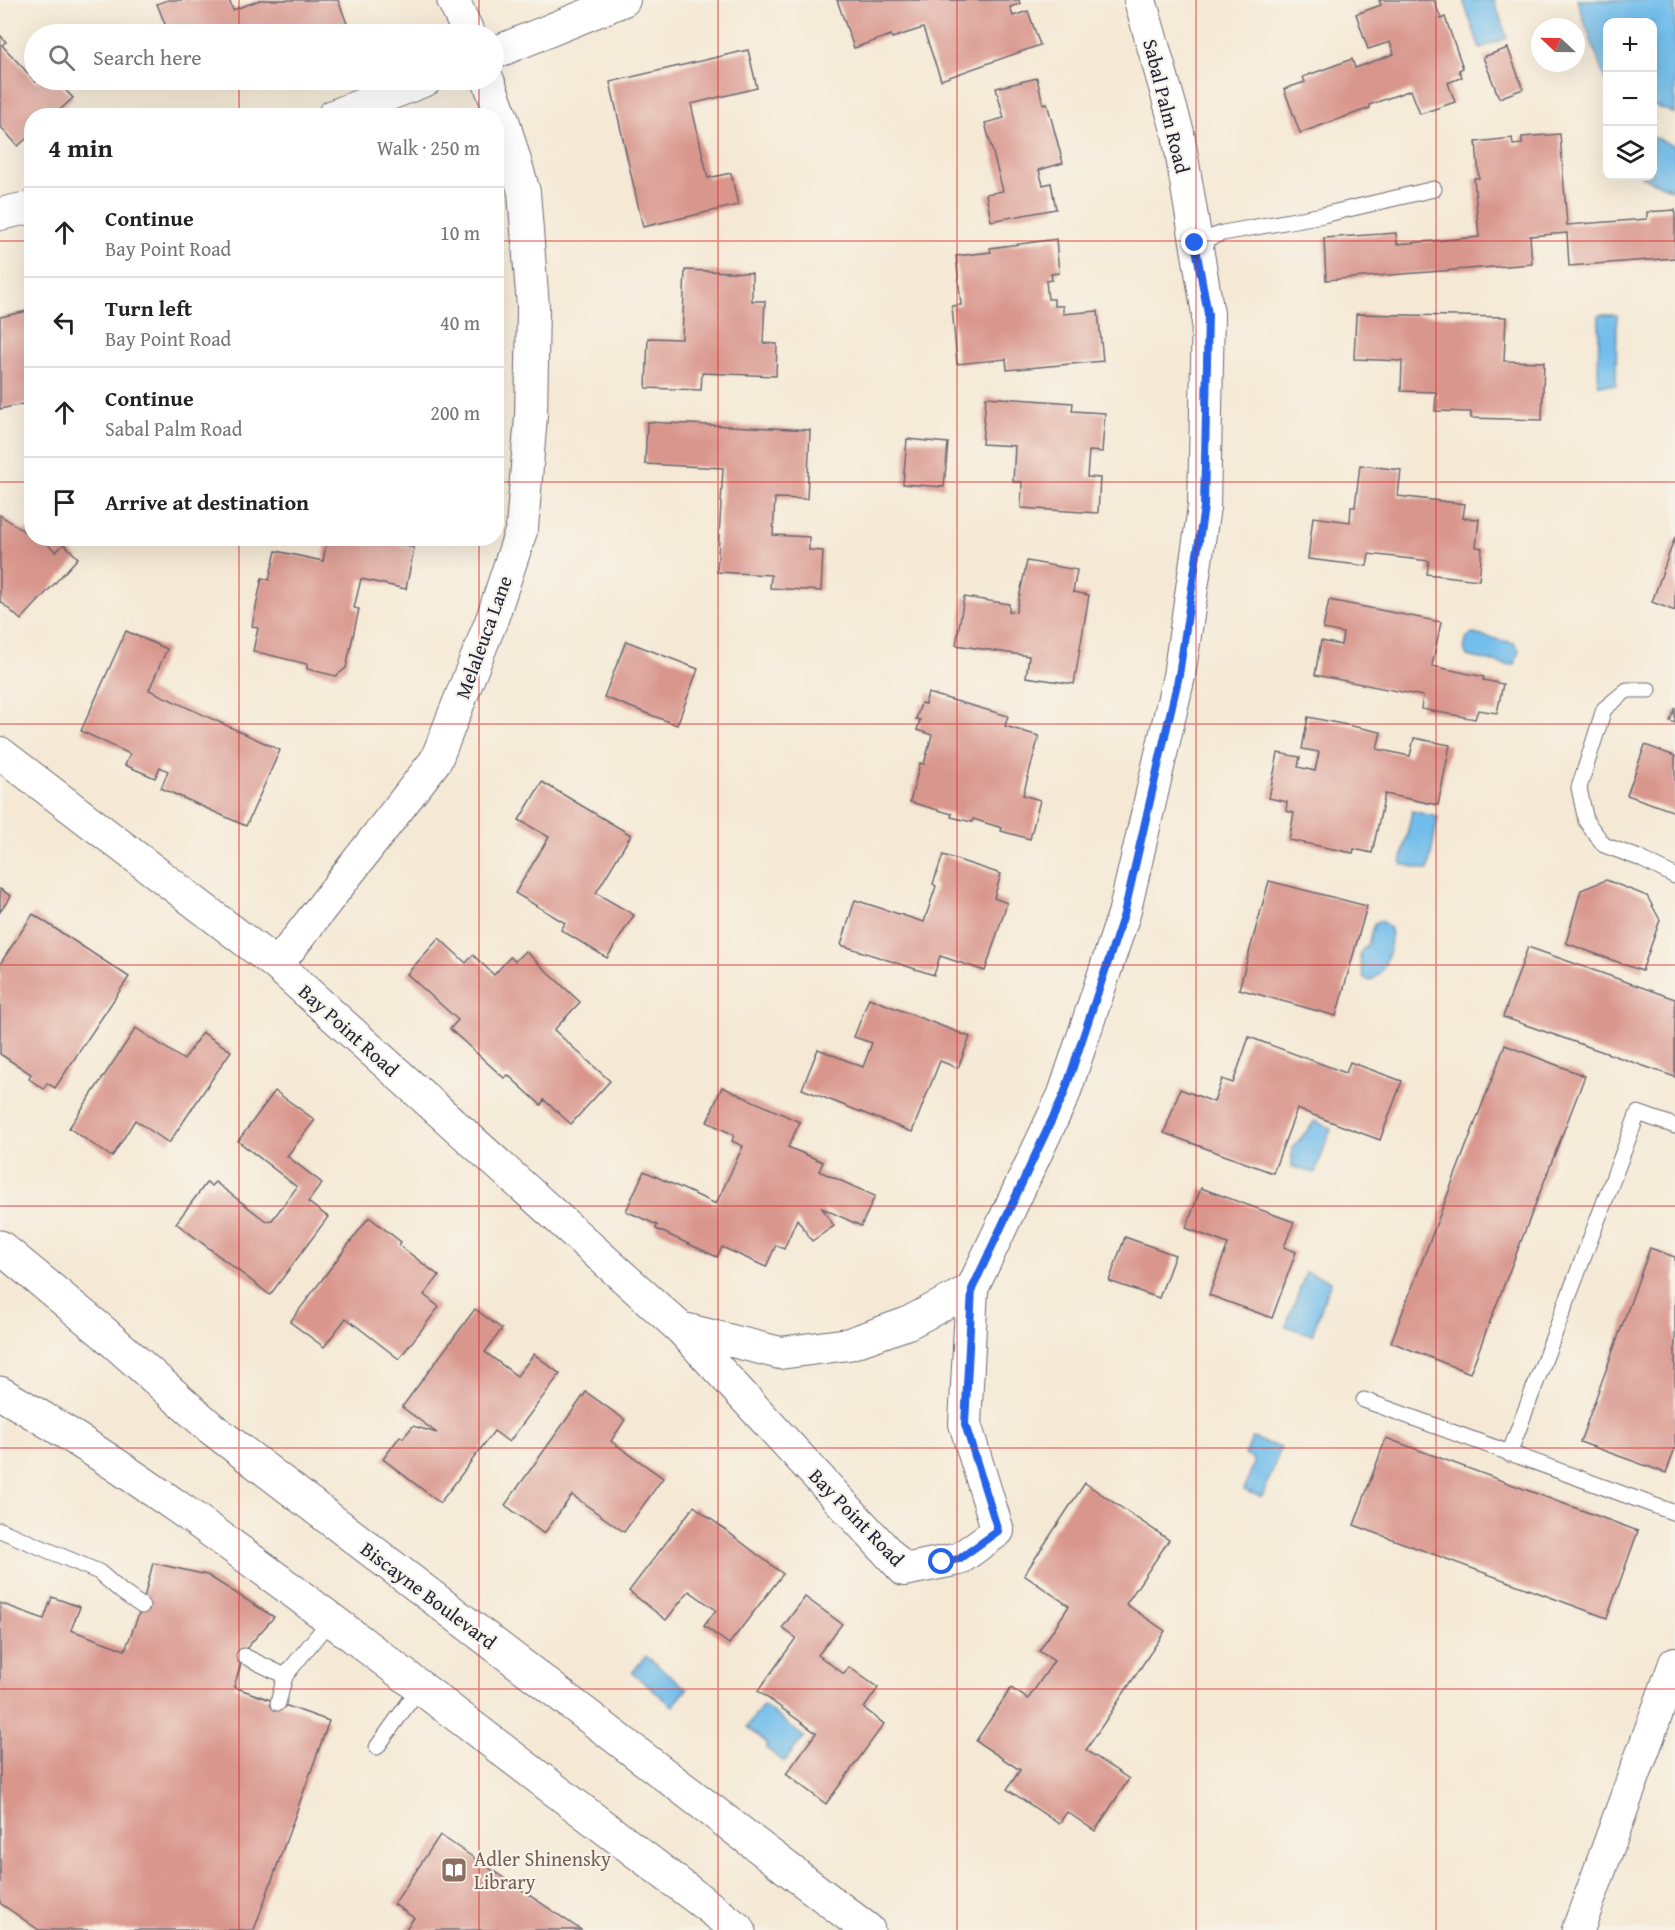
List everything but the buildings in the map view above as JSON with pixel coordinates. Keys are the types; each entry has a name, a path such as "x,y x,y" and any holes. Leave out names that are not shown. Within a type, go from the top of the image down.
{"main road":[{"name":"Biscayne Boulevard","path":"0,1246 103,1332 211,1428 868,1930"},
{"path":"4,1403 107,1458 183,1509 331,1619 738,1930"}],"street":[{"path":"453,0 464,24"},
{"path":"504,49 624,0"},
{"name":"Sabal Palm Road","path":"972,1289 1064,1094 1124,914 1179,675 1204,507 1208,314 1178,132 1140,0"},
{"path":"354,108 400,90"},
{"name":"Melaleuca Lane","path":"492,90 498,108"},
{"name":"Melaleuca Lane","path":"278,965 436,760 492,619 522,528 531,416 533,308 524,192 504,123"},
{"path":"0,214 24,209"},
{"name":"Bay Point Road","path":"0,753 278,965 680,1328 904,1570 959,1559 998,1531 965,1424 972,1289"},
{"name":"Bay Point Road","path":"680,1328 780,1353 849,1344 908,1323 972,1289"},
{"path":"1578,1930 1675,1663"}],"lane":[{"path":"1195,243 1222,234 1323,215 1434,189"},
{"path":"1649,690 1627,690 1604,709 1579,788 1586,821 1604,846 1640,858 1675,876"},
{"path":"1509,1454 1638,1113 1675,1126"},
{"path":"1364,1400 1675,1513"},
{"path":"0,1530 99,1572 142,1606"},
{"path":"278,1703 285,1676 331,1619"},
{"path":"244,1656 285,1676"},
{"path":"377,1747 420,1687"}],"water":[{"path":"1463,0 1494,0 1507,38 1480,48"},
{"path":"1577,0 1675,0 1675,114 1657,107 1657,18 1603,18 1603,75"},
{"path":"1657,139 1675,146 1675,191 1649,180 1657,180"},
{"path":"1599,315 1617,315 1616,385 1598,385"},
{"path":"1473,634 1514,643 1519,651 1515,664 1508,665 1467,656 1464,649 1467,637"},
{"path":"1412,811 1438,817 1428,870 1401,864"},
{"path":"1382,921 1390,929 1391,936 1384,966 1370,981 1364,978 1360,953 1368,944 1374,924"},
{"path":"1315,1121 1331,1129 1315,1173 1292,1167 1292,1149"},
{"path":"1306,1272 1331,1281 1312,1335 1286,1326"},
{"path":"1252,1438 1281,1448 1262,1497 1244,1490 1255,1460 1245,1455"},
{"path":"646,1656 687,1689 673,1706 632,1673"},
{"path":"763,1705 804,1737 784,1762 766,1748 768,1744 747,1727"}],"place":[{"name":"Adler Shinensky Library","path":"454,1870"}],"route":[{"path":"942,1562 959,1559 998,1531 965,1424 972,1289 1064,1094 1124,914 1179,675 1204,507 1208,314 1195,243"}]}
